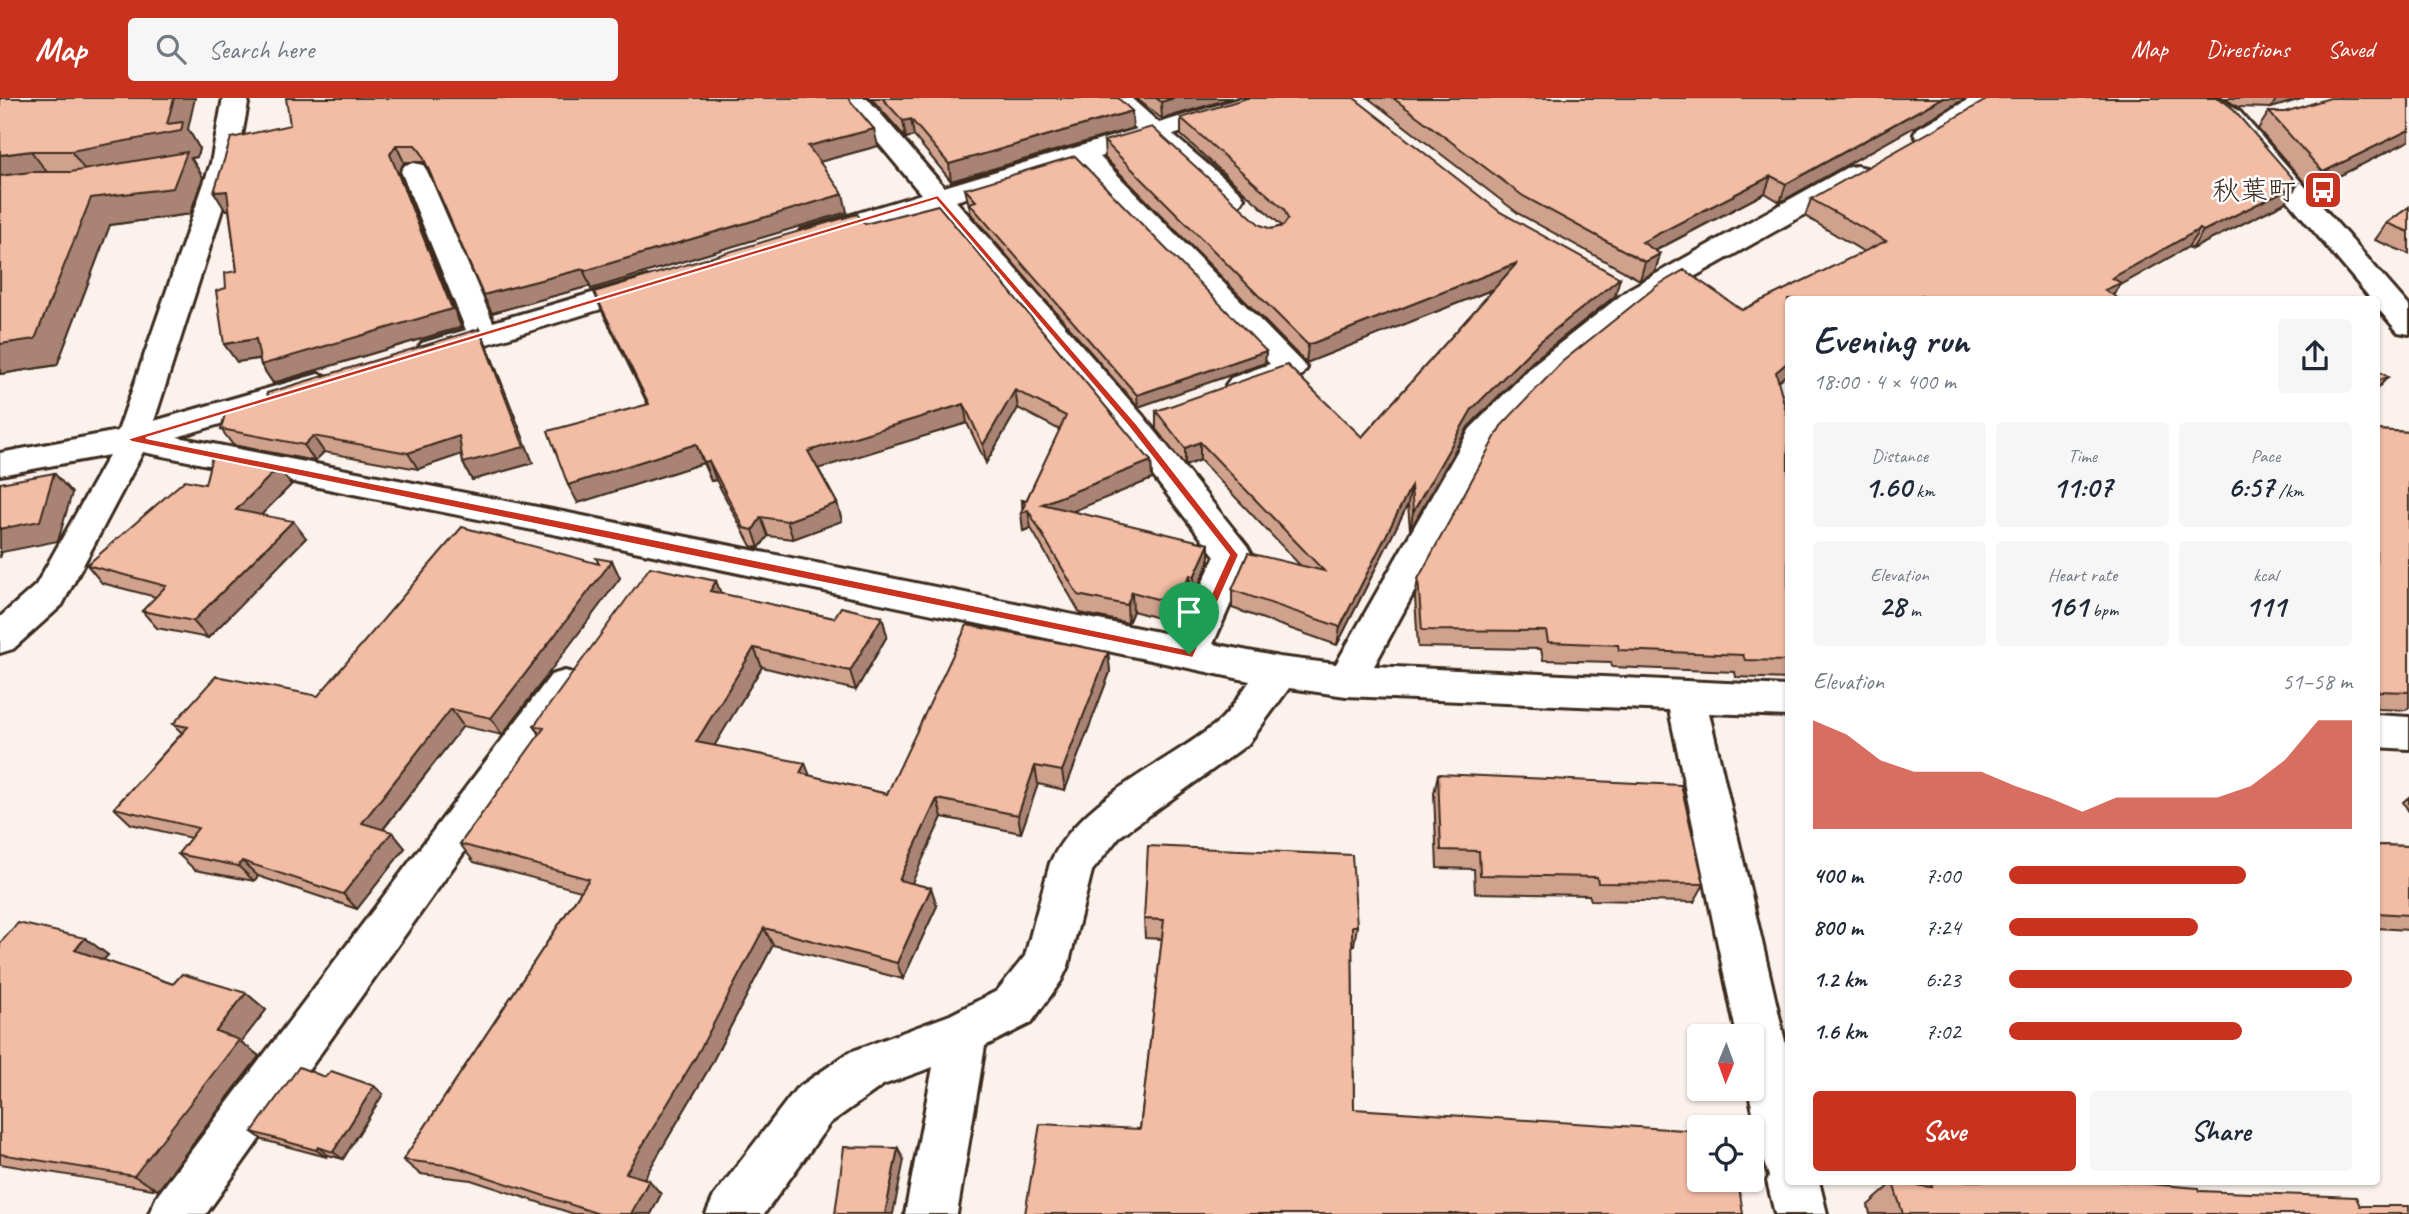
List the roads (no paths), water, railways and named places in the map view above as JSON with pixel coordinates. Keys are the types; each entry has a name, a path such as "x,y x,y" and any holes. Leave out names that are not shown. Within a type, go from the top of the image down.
{"street":[{"path":"0,639 49,595 118,472 132,439 210,166 236,98"},
{"path":"854,98 938,197 1144,420 1234,555 1189,654"},
{"path":"1116,98 1157,131 1250,216"},
{"path":"791,242 1269,98"},
{"path":"1909,145 1989,98"},
{"path":"2203,98 2231,117 2409,325"},
{"path":"2231,117 2259,118"},
{"path":"1082,154 1292,368 1217,394"},
{"path":"1346,681 1482,437 1628,289 1884,158"},
{"path":"414,171 483,335"},
{"path":"405,358 670,278"},
{"path":"2378,289 2409,303"},
{"path":"0,464 132,439 340,377"},
{"path":"132,439 655,562 1189,654 1279,672 1346,681 1785,701"},
{"path":"175,1214 585,658"},
{"path":"732,1214 813,1106 867,1068 962,1033 1014,1007 1045,966 1072,863 1104,824 1234,733 1279,672"},
{"path":"1685,695 1785,1146"},
{"path":"931,1214 962,1033"},
{"path":"1794,1185 1801,1214"}],"place":[{"name":"秋葉町","path":"2323,190"}]}
